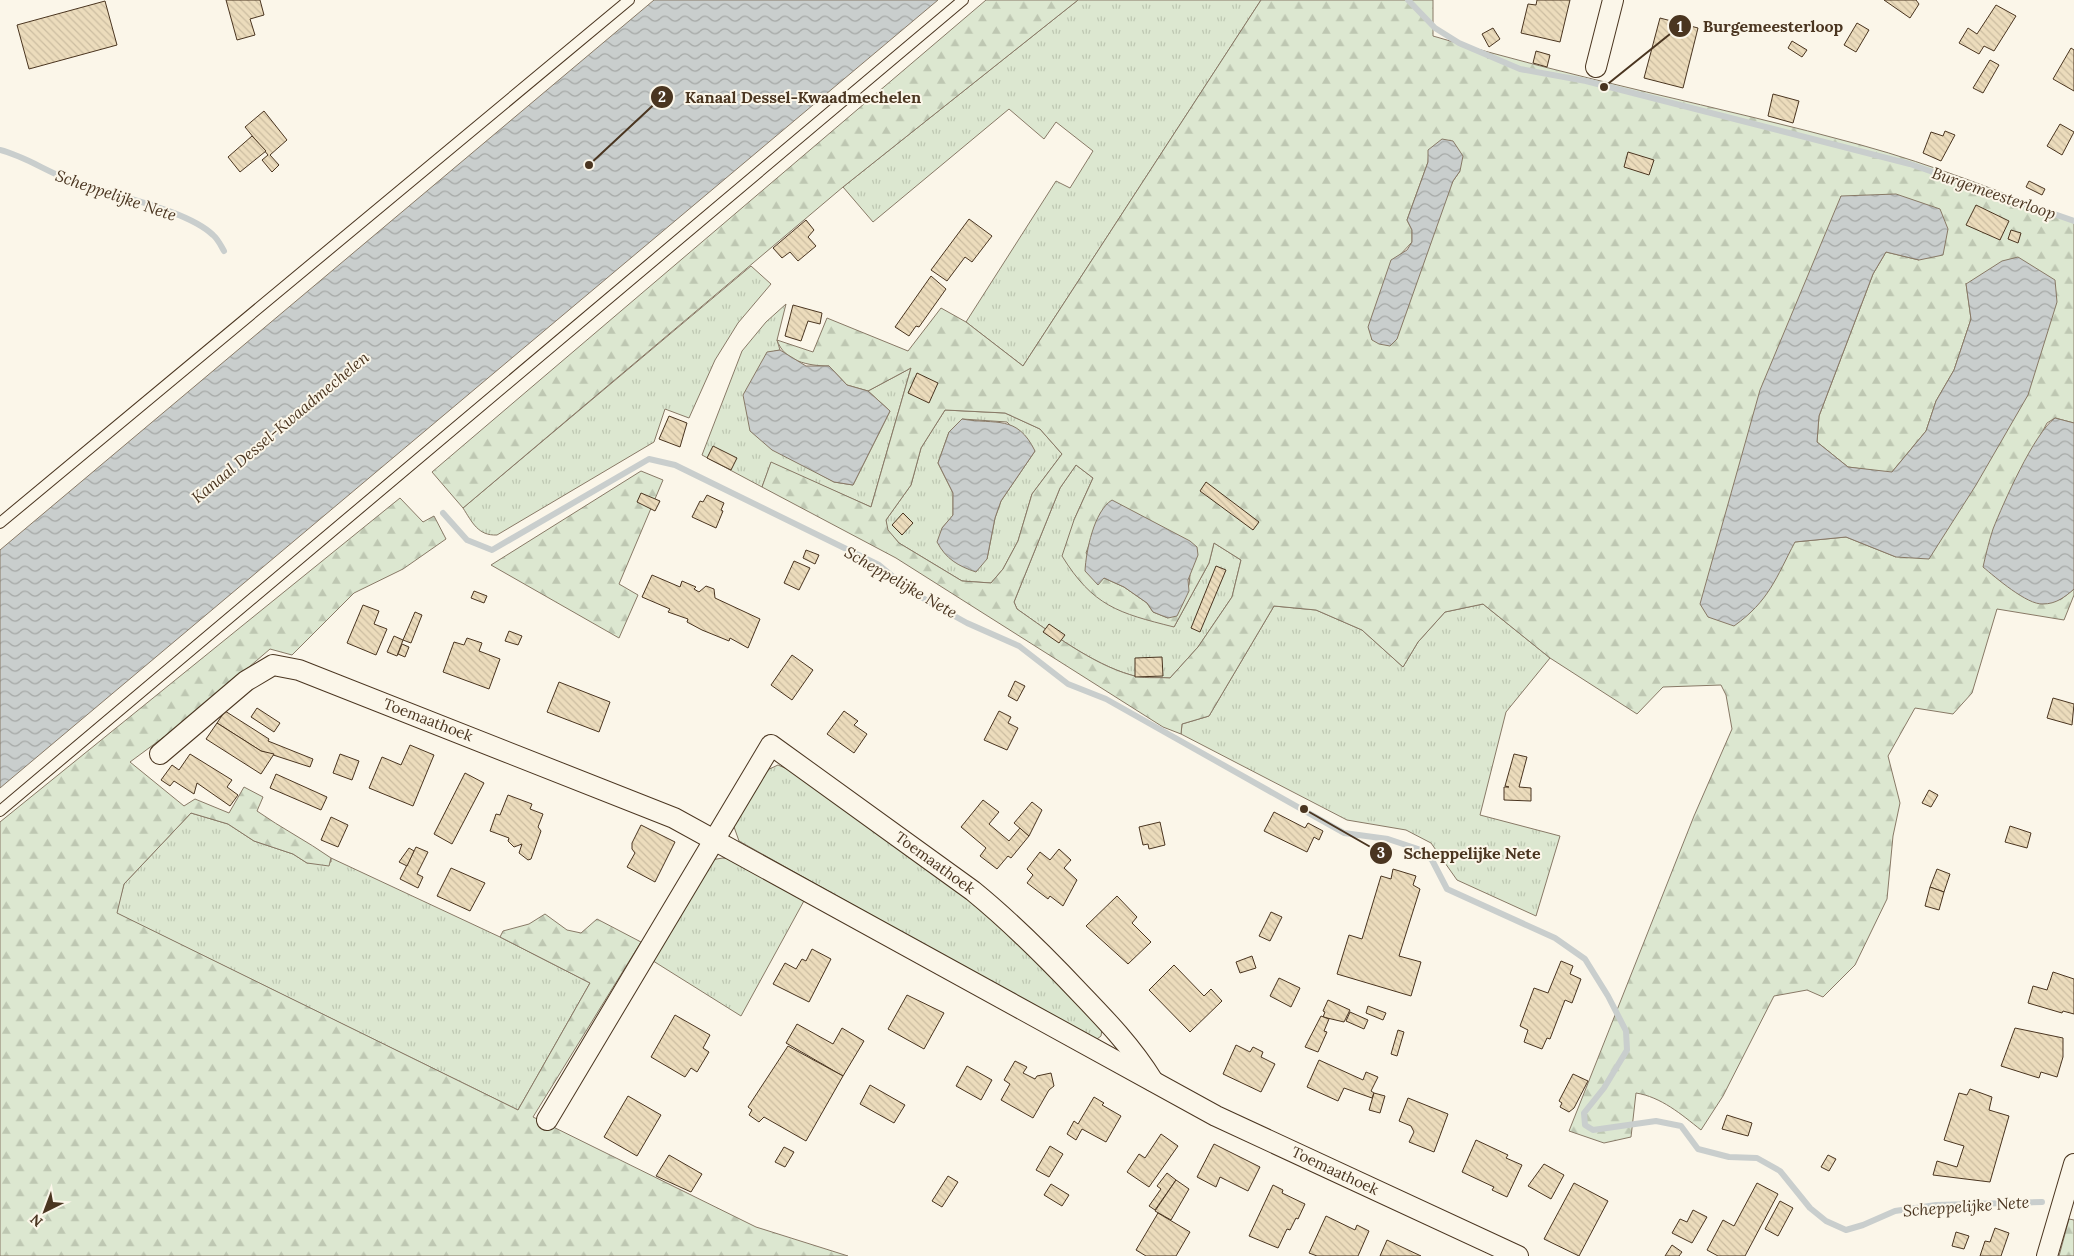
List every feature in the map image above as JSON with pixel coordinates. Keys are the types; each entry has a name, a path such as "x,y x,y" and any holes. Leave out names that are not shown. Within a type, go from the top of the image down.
{"street":[{"path":"1596,67 1613,0"},
{"name":"Toemaathoek","path":"160,754 246,681 273,665 299,670 674,818 1216,1116 1518,1256"},
{"name":"Toemaathoek","path":"547,1120 771,745 1005,916 1106,1020 1138,1056 1154,1083"},
{"path":"2046,1256 2074,1164"}],"lane":[{"path":"0,523 629,0"},
{"path":"0,810 963,0"}],"green space":[{"path":"986,0 1078,0 843,187 463,508 432,472"},
{"path":"1078,0 1261,0 1023,366 966,322 1056,181 1070,188 1093,151 1056,122 1044,139 1009,109 873,222 843,187"},
{"path":"1261,0 1433,0 1433,36 1539,66 1861,145 1969,180 2074,221 2074,423 2055,418 2047,423 2005,503 2060,600 2074,589 2074,595 2064,620 1997,609 1972,693 1953,714 1915,708 1888,756 1900,803 1893,836 1887,899 1855,965 1823,997 1807,990 1774,996 1723,1096 1701,1130 1662,1102 1636,1093 1631,1137 1604,1143 1569,1131 1694,816 1732,729 1726,695 1721,685 1663,687 1637,714 1550,658 1483,604 1445,612 1418,642 1403,667 1362,630 1316,610 1274,606 1209,716 1182,724 1181,734 1163,727 896,558 762,487 771,462 871,507 911,368 868,391 847,385 829,366 813,365 798,361 785,353 777,340 813,352 827,318 908,351 941,308 966,322 1023,366","holes":["1429,150 1460,171 1453,181 1372,340 1398,257 1412,242 1412,230 1407,220 1428,162","1841,196 1919,260 1886,252 1873,274 1819,416 1817,442 1848,467 1891,473 1926,431 1936,401 1954,370 1971,319 1966,283 2028,395 1896,557 1846,537 1794,542","945,410 1005,413 1040,429 1062,454 1032,494 1018,541 1003,569 991,583 962,581 899,543 888,530 886,520 911,485 921,448","1076,465 1093,478 1074,520 1062,556 1073,573 1085,586 1096,597 1109,605 1122,612 1174,627 1209,563 1214,543 1241,560 1232,597 1198,647 1170,678 1135,676 1101,663 1017,609 1014,602 1060,488","1101,512 1190,575 1189,585 1168,618 1153,612 1147,603 1124,587 1104,578 1086,553"]},
{"path":"751,266 771,284 738,323 715,360 689,418 665,409 654,442 497,535 490,535 476,527 463,508"},
{"path":"786,304 777,340 780,350 767,353 762,364 792,459 834,482 853,485 890,411 868,391 911,368 871,507 771,463 762,487 702,455 742,351 766,322"},
{"path":"945,410 1005,413 1040,429 1062,454 1032,494 1018,541 1003,569 991,583 962,581 899,543 887,530 886,520 911,485 921,448","holes":["962,419 1007,422 1035,451 1001,501 995,518 987,559 942,528 953,516 953,493 938,463 949,432"]},
{"path":"1076,465 1093,478 1074,520 1174,627 1209,563 1214,543 1241,560 1232,597 1198,647 1170,678 1135,676 1116,670 1086,655 1017,609 1014,602 1060,488"},
{"path":"641,471 663,480 619,584 638,595 619,638 491,565"},
{"path":"400,498 423,522 434,516 446,539 403,569 354,593 292,655 270,649 191,717 130,762 184,806 195,799 229,813 244,787 263,797 257,811 331,858 329,866 307,863 293,854 254,841 228,824 191,813 124,884 117,913 518,1110 590,983 500,937 503,931 529,924 545,914 567,930 581,933 597,919 641,942 533,1117 756,1227 848,1256 0,1256 0,822"},
{"path":"1483,604 1550,658 1506,712 1480,815 1560,836 1536,916 1457,880 1431,843 1406,830 1347,820 1181,734 1182,724 1209,716 1274,606 1316,610 1362,630 1403,667 1418,642 1445,612"},
{"path":"778,765 794,772 999,922 1102,1029 1101,1036 1097,1039 1091,1038 739,841 733,824 763,772"},
{"path":"191,813 228,824 254,841 293,854 307,863 331,862 331,858 500,937 590,983 518,1110 116,913 124,884"},
{"path":"733,859 805,899 741,1016 650,959 710,860"},
{"path":"2069,1219 2074,1220 2074,1256 2059,1256"}],"water":[{"path":"654,0 938,0 0,788 0,550"},
{"path":"1442,139 1453,141 1463,156 1460,171 1453,181 1397,339 1390,346 1379,344 1372,340 1368,327 1391,260 1407,250 1412,242 1412,230 1407,220 1428,162 1428,150"},
{"path":"1896,194 1940,209 1948,229 1943,255 1919,260 1886,252 1873,274 1819,416 1817,442 1848,467 1892,472 1926,431 1936,401 1954,370 1971,319 1966,284 2002,261 2018,257 2055,280 2057,302 2028,395 1976,485 1929,559 1896,557 1846,537 1795,542 1777,578 1764,598 1746,617 1734,626 1708,617 1700,604 1760,390 1841,196"},
{"path":"780,350 806,366 829,366 847,385 868,391 890,411 853,485 834,482 772,450 750,431 743,395 767,352"},
{"path":"2055,418 2074,423 2074,589 2060,600 2043,604 2036,603 2020,595 1983,567 1993,529 2011,487 2038,438"},
{"path":"962,419 1004,423 1013,426 1021,431 1035,451 1001,501 995,518 987,559 976,572 953,561 944,553 937,542 942,528 953,515 953,493 938,463 949,432"},
{"path":"1112,500 1190,541 1197,547 1198,555 1188,580 1189,591 1177,616 1168,618 1153,612 1147,603 1124,587 1104,578 1098,585 1085,571 1092,532 1100,513"}],"building":[{"path":"226,0 260,0 264,15 250,19 255,35 237,40"},
{"path":"1537,0 1570,0 1560,42 1521,33 1528,4 1536,5"},
{"path":"1884,0 1916,0 1919,4 1910,18"},
{"path":"105,1 117,45 29,69 17,25"},
{"path":"1996,5 2016,16 1994,51 1984,46 1979,54 1959,43 1968,28 1977,34"},
{"path":"1660,18 1698,28 1683,88 1644,78"},
{"path":"1857,23 1869,30 1856,52 1844,45"},
{"path":"1493,28 1500,39 1489,47 1482,34"},
{"path":"1792,41 1807,50 1802,57 1788,48"},
{"path":"2071,48 2074,50 2074,91 2053,79"},
{"path":"1536,51 1550,55 1547,67 1533,63"},
{"path":"1990,60 1999,65 1983,93 1973,88"},
{"path":"1773,94 1799,101 1793,123 1768,116"},
{"path":"264,111 287,140 270,155 279,165 272,172 262,160 268,155 245,127"},
{"path":"2060,124 2074,132 2062,155 2047,146"},
{"path":"1945,131 1955,135 1941,161 1923,153 1931,132 1943,136"},
{"path":"252,136 266,151 240,172 228,157"},
{"path":"1628,152 1654,160 1649,175 1624,167"},
{"path":"2029,181 2045,189 2042,195 2026,187"},
{"path":"1976,205 2009,221 2000,240 1966,225"},
{"path":"969,219 992,236 972,262 965,257 947,281 931,270"},
{"path":"806,220 814,230 808,237 816,246 798,261 790,252 782,258 773,248"},
{"path":"2011,230 2021,233 2018,243 2008,239"},
{"path":"931,276 946,289 919,327 916,326 909,336 895,327"},
{"path":"793,305 822,313 820,324 808,321 801,341 785,336"},
{"path":"917,373 938,383 929,403 908,393"},
{"path":"669,416 687,423 680,447 659,439"},
{"path":"713,446 737,458 731,470 707,458"},
{"path":"1206,482 1259,522 1253,530 1200,491"},
{"path":"641,493 660,501 655,511 637,502"},
{"path":"707,495 724,503 716,528 692,517 700,501 703,502"},
{"path":"903,513 913,523 902,535 892,525"},
{"path":"806,550 819,555 815,564 803,558"},
{"path":"794,561 810,568 799,590 784,583"},
{"path":"1216,566 1226,570 1200,632 1191,628"},
{"path":"652,575 680,587 682,581 696,587 694,589 699,592 706,586 714,589 715,598 760,619 748,648 730,638 729,641 702,630 687,622 688,619 668,612 670,609 642,597"},
{"path":"474,591 487,596 484,603 471,598"},
{"path":"363,605 379,611 374,624 387,629 376,655 347,643"},
{"path":"415,612 422,615 411,643 403,640"},
{"path":"1049,624 1065,635 1059,643 1043,632"},
{"path":"509,631 522,636 518,645 505,641"},
{"path":"394,636 403,640 397,656 387,652"},
{"path":"467,638 482,643 479,651 500,659 489,689 443,672 454,642 464,645"},
{"path":"402,644 409,647 405,657 398,654"},
{"path":"792,655 813,670 792,700 771,685"},
{"path":"1162,657 1163,676 1135,677 1135,658"},
{"path":"1015,681 1025,686 1017,701 1008,696"},
{"path":"559,682 610,702 599,732 547,712"},
{"path":"2053,698 2074,704 2072,725 2047,718"},
{"path":"257,708 280,723 274,732 251,717"},
{"path":"225,711 269,739 268,741 313,759 310,767 261,751 217,723"},
{"path":"844,711 858,721 854,725 867,734 854,753 827,734"},
{"path":"999,711 1011,717 1008,723 1018,728 1007,750 984,740"},
{"path":"217,723 261,751 274,754 261,774 206,739"},
{"path":"410,745 434,755 413,806 369,788 382,757 401,765"},
{"path":"190,754 232,780 227,787 238,795 230,806 197,783 194,794 174,781 170,786 161,780 172,765 179,770"},
{"path":"340,754 359,761 352,780 333,773"},
{"path":"1514,754 1527,757 1519,787 1531,788 1531,801 1504,800 1504,787 1509,787 1505,786"},
{"path":"465,773 484,783 452,844 434,834"},
{"path":"276,774 327,797 321,810 270,788"},
{"path":"1929,790 1938,795 1931,807 1922,803"},
{"path":"508,795 532,804 530,809 543,814 538,827 541,831 531,859 528,860 519,853 522,844 514,847 508,841 509,838 490,831 496,814 500,815"},
{"path":"983,800 999,812 989,824 1009,841 1020,828 1029,836 1011,858 1008,856 997,869 980,856 986,848 961,827"},
{"path":"1032,802 1042,810 1029,836 1014,823"},
{"path":"1274,812 1305,828 1308,823 1323,831 1319,840 1314,837 1307,852 1264,831"},
{"path":"331,817 348,825 338,847 321,840"},
{"path":"1160,822 1165,845 1149,849 1148,844 1143,845 1139,827"},
{"path":"641,825 675,842 655,882 627,867 635,853 632,849 632,843"},
{"path":"2010,826 2031,833 2027,848 2005,842"},
{"path":"416,847 428,852 417,874 423,877 418,888 400,879"},
{"path":"409,848 414,851 407,866 399,862"},
{"path":"1059,849 1071,860 1064,868 1077,880 1063,906 1050,896 1048,899 1027,883 1033,875 1027,869 1040,852 1050,860"},
{"path":"451,868 485,883 470,911 437,896"},
{"path":"1393,869 1416,876 1413,885 1420,889 1399,956 1421,962 1411,996 1337,974 1349,935 1362,939 1381,876 1391,879"},
{"path":"1937,869 1950,874 1944,892 1930,887"},
{"path":"1930,887 1944,892 1939,910 1925,906"},
{"path":"1117,896 1137,917 1132,923 1151,942 1128,964 1086,926"},
{"path":"1271,912 1282,917 1270,941 1259,936"},
{"path":"812,949 831,959 809,1002 773,984 785,963 796,969 802,959 806,961"},
{"path":"1252,956 1256,968 1240,973 1236,962"},
{"path":"1561,961 1573,966 1570,974 1581,979 1572,1003 1565,1000 1550,1039 1547,1038 1542,1049 1524,1042 1528,1030 1520,1026 1534,988 1548,993"},
{"path":"1174,965 1204,996 1211,989 1222,1001 1190,1032 1149,990"},
{"path":"2053,972 2074,979 2074,1014 2063,1011 2062,1013 2028,1003 2033,986 2047,990"},
{"path":"1279,978 1300,988 1291,1007 1270,996"},
{"path":"907,995 944,1013 924,1049 888,1029"},
{"path":"1328,1000 1350,1010 1344,1022 1323,1017 1325,1012 1323,1011"},
{"path":"1368,1006 1386,1013 1383,1020 1366,1013"},
{"path":"1350,1012 1368,1020 1364,1029 1346,1021"},
{"path":"675,1015 710,1035 703,1048 709,1052 697,1072 691,1068 685,1077 651,1057"},
{"path":"1321,1016 1329,1019 1324,1031 1327,1032 1318,1052 1305,1047"},
{"path":"797,1024 833,1044 842,1028 864,1041 843,1076 786,1043"},
{"path":"2015,1028 2063,1038 2063,1057 2057,1077 2041,1072 2039,1078 2001,1066"},
{"path":"1398,1030 1404,1032 1397,1056 1391,1054"},
{"path":"1236,1045 1250,1052 1253,1047 1263,1052 1261,1057 1275,1064 1261,1092 1223,1074"},
{"path":"788,1046 843,1076 806,1141 764,1117 759,1122 749,1115 752,1110 748,1107"},
{"path":"1319,1060 1363,1080 1366,1072 1378,1077 1371,1091 1374,1093 1372,1098 1344,1088 1338,1101 1307,1087"},
{"path":"1015,1061 1027,1067 1023,1073 1035,1079 1037,1076 1051,1073 1054,1086 1049,1090 1033,1118 1001,1100 1010,1084 1004,1080"},
{"path":"967,1066 992,1080 981,1100 956,1086"},
{"path":"1573,1074 1588,1081 1574,1108 1569,1112 1560,1107 1562,1103 1559,1101"},
{"path":"870,1085 905,1105 894,1123 860,1104"},
{"path":"1970,1089 1992,1097 1989,1110 2009,1116 1990,1182 1933,1175 1937,1161 1957,1167 1964,1146 1944,1140 1959,1093 1967,1095"},
{"path":"1374,1093 1385,1096 1380,1113 1369,1110"},
{"path":"628,1096 661,1115 637,1156 604,1137"},
{"path":"1094,1097 1104,1103 1102,1105 1121,1116 1106,1142 1082,1129 1076,1140 1067,1134 1074,1121 1078,1124"},
{"path":"1408,1098 1448,1114 1434,1152 1409,1142 1414,1132 1411,1126 1399,1121"},
{"path":"1727,1115 1752,1123 1748,1136 1722,1129"},
{"path":"1161,1134 1178,1146 1149,1187 1127,1172 1139,1154 1145,1158"},
{"path":"1476,1140 1508,1155 1506,1158 1522,1165 1507,1197 1492,1190 1494,1187 1462,1172"},
{"path":"1214,1144 1260,1167 1248,1191 1220,1177 1216,1187 1197,1177"},
{"path":"1050,1146 1063,1154 1049,1177 1036,1170"},
{"path":"784,1147 794,1152 785,1167 775,1162"},
{"path":"669,1155 702,1174 691,1192 656,1176"},
{"path":"1828,1155 1836,1159 1829,1171 1821,1167"},
{"path":"1544,1164 1564,1175 1551,1199 1528,1186"},
{"path":"1167,1173 1176,1180 1155,1210 1149,1206 1161,1189 1157,1186"},
{"path":"948,1176 958,1182 942,1207 932,1201"},
{"path":"1176,1180 1189,1189 1171,1220 1155,1211"},
{"path":"1574,1183 1608,1201 1579,1256 1544,1239"},
{"path":"1757,1183 1778,1194 1745,1256 1718,1256 1707,1250 1723,1220 1734,1226"},
{"path":"1051,1184 1069,1195 1062,1206 1044,1195"},
{"path":"1273,1185 1283,1190 1282,1193 1305,1204 1298,1219 1296,1218 1290,1230 1287,1229 1278,1248 1249,1236"},
{"path":"1780,1201 1793,1208 1778,1236 1765,1229"},
{"path":"1693,1210 1707,1217 1692,1243 1672,1233 1680,1219 1687,1222"},
{"path":"1158,1213 1190,1232 1176,1256 1146,1256 1136,1250"},
{"path":"1326,1216 1355,1230 1357,1225 1369,1231 1358,1256 1317,1256 1309,1253"},
{"path":"1995,1228 2009,1233 2001,1256 1980,1256 1985,1241 1990,1242"},
{"path":"1956,1232 1969,1236 1964,1249 1952,1246"},
{"path":"1387,1240 1421,1256 1380,1256"},
{"path":"1672,1245 1682,1252 1679,1256 1665,1256"}],"waterway":[{"name":"Burgemeesterloop","path":"1408,0 1435,28 1459,43 1520,69 1586,81 1910,164 2074,221"},
{"name":"Scheppelijke Nete","path":"0,150 83,185 184,217 200,225 213,235 224,251"},
{"name":"Scheppelijke Nete","path":"443,513 467,540 492,550 649,459 675,465 879,565 908,589 931,603 967,623 1019,646 1068,684 1106,699 1344,833 1388,839 1418,849 1432,860 1447,889 1555,938 1585,959 1608,996 1626,1031 1627,1050 1604,1088 1584,1113 1585,1125 1593,1130 1656,1121 1681,1126 1698,1149 1729,1157 1757,1158 1780,1171 1810,1208 1826,1221 1846,1230 1895,1211 1936,1205 2042,1202"}],"place":[{"name":"Burgemeesterloop","path":"1604,87"},
{"name":"Kanaal Dessel-Kwaadmechelen","path":"589,165"},
{"name":"Scheppelijke Nete","path":"1304,809"}]}
